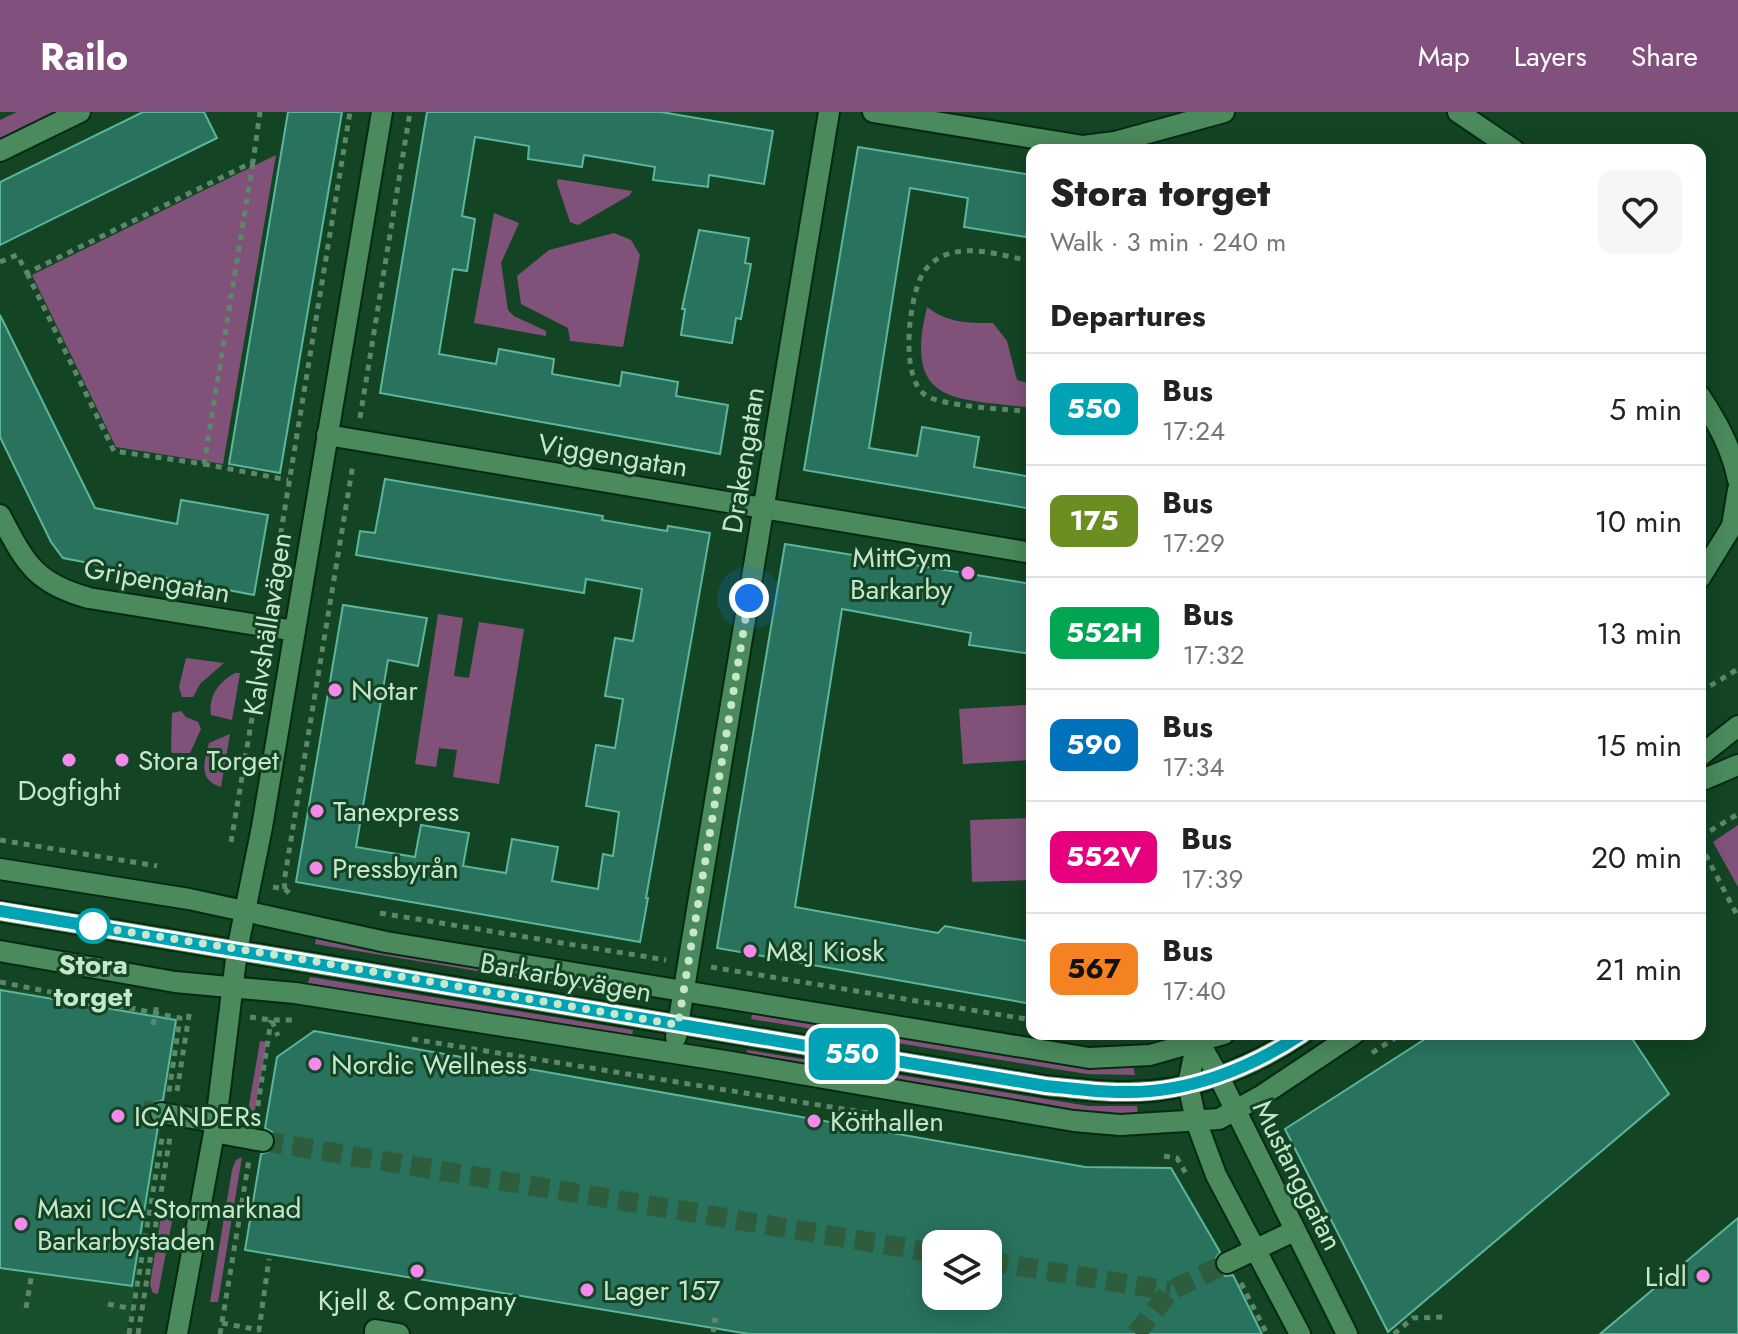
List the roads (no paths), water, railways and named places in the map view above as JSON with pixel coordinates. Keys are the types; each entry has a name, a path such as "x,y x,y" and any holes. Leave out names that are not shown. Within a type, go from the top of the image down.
{"street":[{"path":"0,151 80,112"},
{"name":"Kalvshällavägen","path":"177,1334 215,1127 237,951 295,631 382,112"},
{"name":"Drakengatan","path":"675,1053 829,112"},
{"path":"873,112 1071,144"},
{"path":"1099,144 1224,112"},
{"path":"1458,112 1505,144"},
{"path":"1706,407 1735,462 1738,480"},
{"name":"Viggengatan","path":"327,435 1026,552"},
{"path":"1706,568 1732,526 1738,490"},
{"name":"Gripengatan","path":"0,515 21,555 43,579 66,592 295,631"},
{"path":"1706,749 1738,726"},
{"path":"1706,753 1731,769"},
{"path":"1706,779 1731,769"},
{"path":"1706,792 1731,769"},
{"name":"Barkarbyvägen","path":"0,869 245,910 386,942 1089,1058 1150,1055 1192,1040"},
{"name":"Barkarbyvägen","path":"0,911 1046,1086 1122,1092 1154,1091 1219,1077 1250,1065 1292,1040"},
{"name":"Barkarbyvägen","path":"0,951 175,982 295,993 675,1053 1074,1121 1120,1125 1219,1119 1345,1040"},
{"path":"1198,1040 1188,1084 1196,1121 1216,1175 1300,1334"},
{"name":"Mustanggatan","path":"1199,1040 1347,1334"},
{"path":"167,1114 257,1141"},
{"path":"1227,1263 1294,1231"},
{"path":"375,1334 375,1330 399,1334"}],"tunnel":[{"path":"143,1110 161,1113"},
{"path":"263,1141 922,1251"},
{"path":"1002,1263 1170,1291"},
{"path":"1136,1334 1170,1291 1227,1263"}],"place":[{"name":"MittGym Barkarby","path":"968,573"},
{"name":"Notar","path":"335,690"},
{"name":"Dogfight","path":"69,760"},
{"name":"Stora Torget","path":"122,760"},
{"name":"Tanexpress","path":"317,811"},
{"name":"Pressbyrån","path":"316,868"},
{"name":"Stora torget","path":"93,926"},
{"name":"M&J Kiosk","path":"750,951"},
{"name":"Nordic Wellness","path":"315,1064"},
{"name":"ICANDERs","path":"118,1116"},
{"name":"Kötthallen","path":"814,1121"},
{"name":"Maxi ICA Stormarknad Barkarbystaden","path":"21,1224"},
{"name":"Kjell & Company","path":"417,1271"},
{"name":"Lidl","path":"1703,1276"},
{"name":"Lager 157","path":"587,1290"}]}
